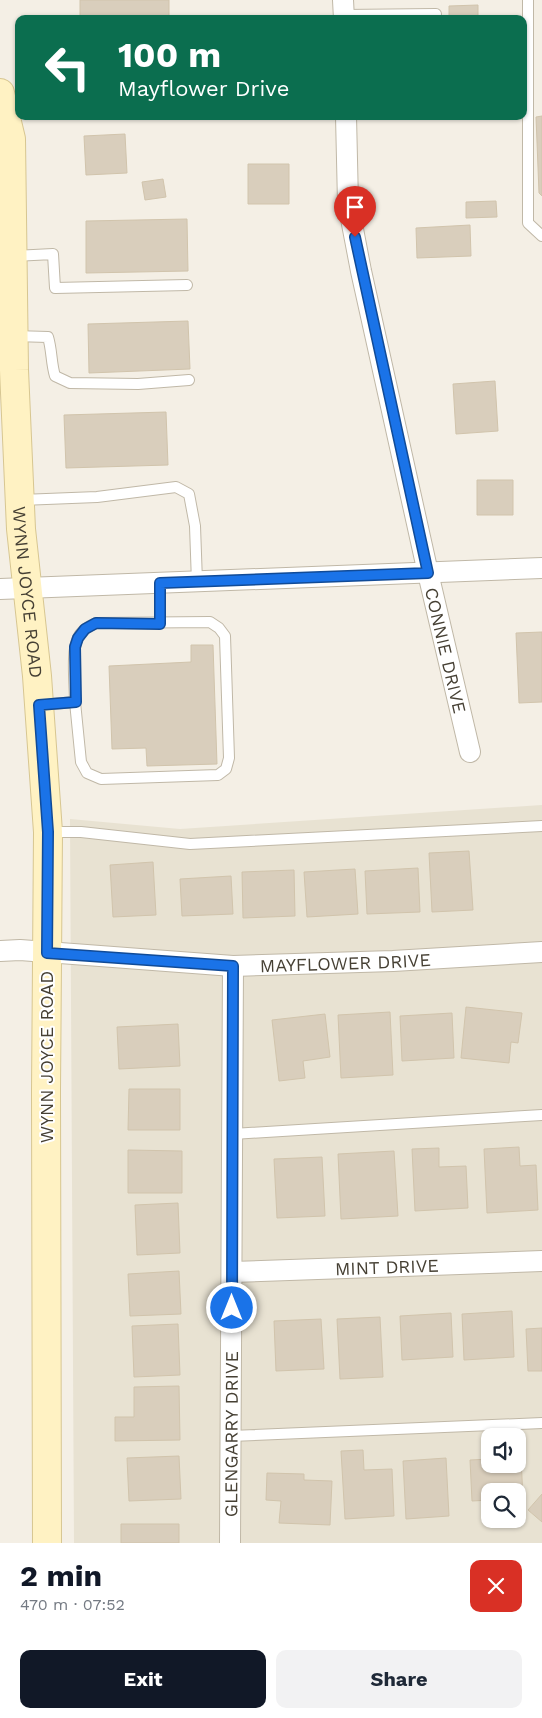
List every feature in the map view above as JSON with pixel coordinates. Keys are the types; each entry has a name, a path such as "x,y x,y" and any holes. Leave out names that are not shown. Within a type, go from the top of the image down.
{"main road":[{"name":"WYNN JOYCE ROAD","path":"0,93 11,139 6,228 13,256 20,500 39,705 48,832 47,1543"}],"street":[{"path":"0,589 428,573 361,271 348,203 346,120"},
{"name":"CONNIE DRIVE","path":"470,752 428,573 542,568"},
{"name":"MAYFLOWER DRIVE","path":"0,951 20,950 233,966 393,961 542,952"},
{"name":"GLENGARRY DRIVE","path":"230,1543 233,966"},
{"name":"MINT DRIVE","path":"232,1272 542,1261"}],"lane":[{"path":"528,0 528,223 542,236"},
{"path":"344,11 436,14"},
{"path":"13,256 53,254 55,288 187,285"},
{"path":"14,336 48,337 51,364 55,376 70,383 138,384 189,380"},
{"path":"20,500 97,497 176,487 189,494 194,526 197,582"},
{"path":"160,583 160,624"},
{"path":"210,622 219,628 225,636 229,758 226,769 218,775 101,780 87,773 81,762 76,702 75,647 78,638 85,629 96,623 160,624 210,622"},
{"path":"39,705 76,702"},
{"path":"48,832 81,832 190,844 542,826"},
{"path":"233,1134 542,1115"},
{"path":"231,1436 542,1424"}],"shaded area":[{"path":"542,805 542,1543 74,1543 70,819 180,829"}],"building":[{"path":"80,0 169,0 169,15 80,15"},
{"path":"478,5 478,15 449,15 449,6"},
{"path":"542,116 542,196 539,193 536,117"},
{"path":"125,134 127,173 86,175 84,136"},
{"path":"248,164 289,164 289,204 248,204"},
{"path":"163,179 166,197 145,200 142,182"},
{"path":"496,201 497,217 466,218 466,202"},
{"path":"187,219 188,271 86,273 86,221"},
{"path":"470,225 471,256 417,258 416,228"},
{"path":"188,321 190,369 89,373 88,324"},
{"path":"495,381 498,431 456,434 453,384"},
{"path":"166,412 168,465 66,468 64,415"},
{"path":"477,480 513,480 513,515 477,515"},
{"path":"542,632 542,702 519,703 516,633"},
{"path":"191,645 213,645 217,764 147,766 146,748 112,749 109,666 191,662"},
{"path":"469,851 473,910 432,912 429,853"},
{"path":"153,862 156,915 113,917 110,865"},
{"path":"418,868 420,912 367,914 365,871"},
{"path":"355,869 358,914 307,917 304,872"},
{"path":"294,870 295,916 243,918 242,872"},
{"path":"231,876 233,914 182,916 180,879"},
{"path":"466,1007 522,1013 518,1043 511,1042 509,1063 461,1058"},
{"path":"390,1012 393,1075 341,1078 338,1015"},
{"path":"452,1013 454,1058 402,1061 400,1016"},
{"path":"325,1014 330,1057 303,1061 305,1078 279,1081 272,1020"},
{"path":"178,1024 180,1066 119,1069 117,1027"},
{"path":"129,1089 180,1089 180,1130 128,1130"},
{"path":"519,1147 520,1166 536,1165 538,1210 487,1213 484,1149"},
{"path":"439,1148 439,1167 466,1166 468,1208 415,1211 412,1149"},
{"path":"128,1150 182,1151 182,1193 128,1193"},
{"path":"394,1151 398,1216 341,1219 338,1154"},
{"path":"322,1157 325,1216 277,1218 274,1159"},
{"path":"178,1203 180,1253 137,1255 135,1205"},
{"path":"179,1271 181,1314 130,1316 128,1274"},
{"path":"512,1311 514,1357 464,1360 462,1314"},
{"path":"451,1313 453,1357 402,1360 400,1316"},
{"path":"380,1317 383,1377 340,1379 337,1319"},
{"path":"321,1319 324,1369 276,1371 274,1321"},
{"path":"178,1324 180,1375 134,1377 132,1326"},
{"path":"542,1328 542,1371 528,1371 526,1329"},
{"path":"179,1386 180,1440 115,1441 115,1417 134,1417 134,1387"},
{"path":"363,1450 364,1470 392,1469 394,1516 345,1519 341,1451"},
{"path":"179,1456 181,1499 129,1501 127,1458"},
{"path":"446,1458 449,1516 406,1519 403,1461"},
{"path":"481,1459 481,1473 522,1473 522,1483 481,1483 481,1500 472,1501 470,1460"},
{"path":"267,1473 304,1474 304,1480 332,1481 330,1525 279,1523 281,1501 266,1500"},
{"path":"542,1494 542,1522 528,1510"},
{"path":"121,1524 179,1524 179,1543 121,1543"}],"route":[{"path":"232,1308 233,966 47,953 48,832 39,705 76,702 75,647 78,638 85,629 96,623 160,624 160,583 428,573 355,237"}]}
